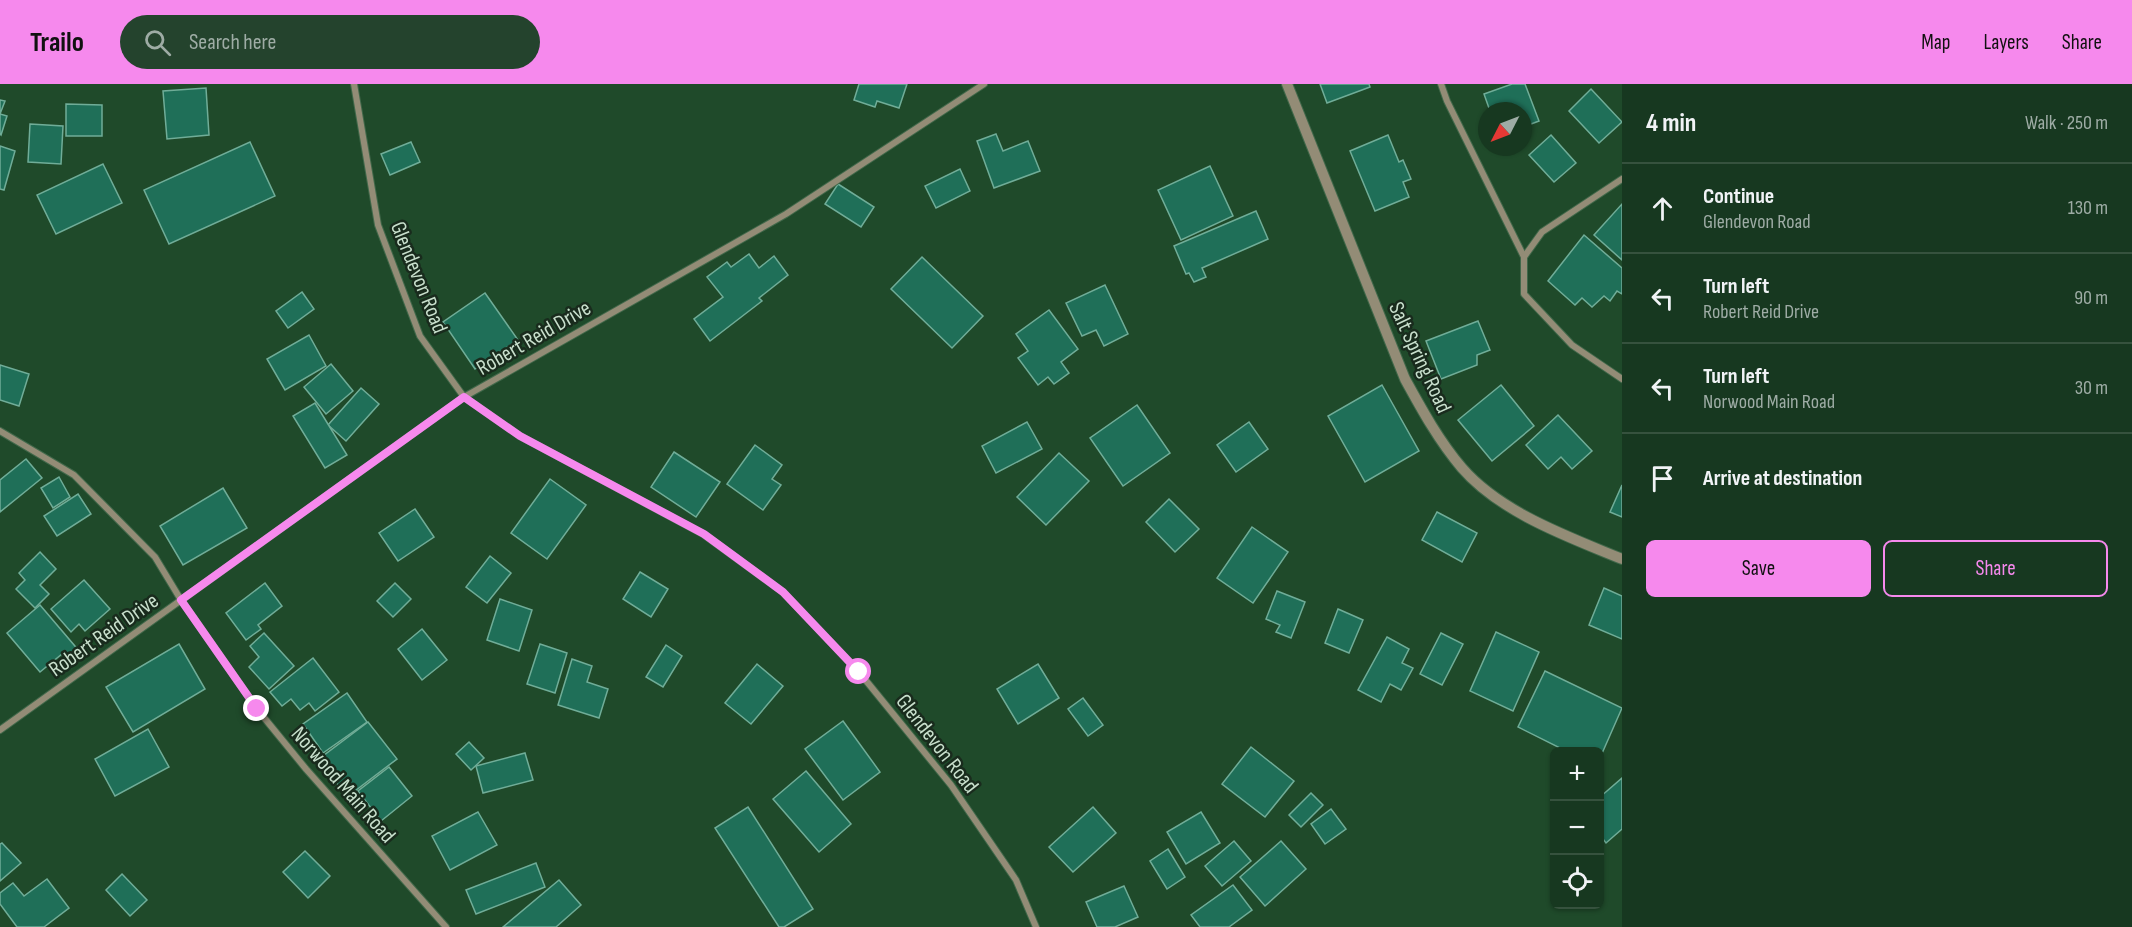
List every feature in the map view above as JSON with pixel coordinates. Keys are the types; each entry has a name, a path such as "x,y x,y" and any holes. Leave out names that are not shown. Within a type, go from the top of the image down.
{"street":[{"name":"Glendevon Road","path":"354,84 378,225 420,336 464,397 520,436 704,534 783,592 859,672 951,785 1017,880 1036,927"},
{"name":"Robert Reid Drive","path":"0,730 464,397 786,214 984,84"},
{"name":"Salt Spring Road","path":"1287,84 1405,379 1430,425 1464,470 1503,503 1548,528 1622,559"},
{"path":"1441,84 1447,101 1524,257 1524,294 1572,345 1622,380"},
{"path":"1524,257 1542,232 1622,178"},
{"name":"Norwood Main Road","path":"0,431 74,475 155,557 181,600 257,709 306,769 446,927"}],"building":[{"path":"859,84 907,84 899,108 877,101 875,107 854,100"},
{"path":"1320,84 1369,84 1370,87 1327,103"},
{"path":"1512,84 1525,84 1532,102 1487,102 1484,94"},
{"path":"206,88 209,135 167,139 163,91"},
{"path":"1591,89 1622,122 1599,143 1569,111"},
{"path":"0,100 5,101 0,114"},
{"path":"1532,102 1539,121 1532,124"},
{"path":"66,104 102,105 102,136 66,136"},
{"path":"0,114 7,116 1,135 0,134"},
{"path":"30,124 63,126 61,164 28,162"},
{"path":"996,134 1003,151 1028,141 1040,171 994,188 977,141"},
{"path":"1388,135 1399,162 1403,160 1411,179 1403,182 1409,197 1375,211 1350,151"},
{"path":"1551,135 1576,163 1554,182 1530,156 1532,156 1532,152"},
{"path":"250,142 275,196 169,244 144,190"},
{"path":"411,142 420,162 390,175 381,154"},
{"path":"0,146 15,151 4,190 0,189"},
{"path":"103,164 122,203 56,234 37,195"},
{"path":"1210,166 1233,216 1181,240 1158,190"},
{"path":"960,169 970,191 936,208 925,186"},
{"path":"838,184 874,207 861,227 825,204"},
{"path":"1622,204 1622,260 1594,235"},
{"path":"1256,211 1268,239 1202,268 1206,277 1194,282 1189,273 1186,274 1174,246"},
{"path":"1584,235 1622,268 1622,294 1617,291 1610,301 1604,296 1592,307 1582,298 1575,305 1548,281"},
{"path":"749,254 759,268 774,256 788,275 759,298 762,301 710,341 694,319 723,297 707,277 727,262 731,267"},
{"path":"922,257 983,316 952,348 891,289"},
{"path":"1105,285 1128,334 1104,346 1096,330 1082,336 1066,303"},
{"path":"302,292 314,309 288,328 276,311"},
{"path":"485,293 518,340 475,369 443,322"},
{"path":"1049,310 1078,349 1061,362 1069,373 1054,384 1048,377 1038,385 1018,358 1028,351 1016,334"},
{"path":"1478,321 1490,350 1477,355 1477,365 1441,379 1426,341"},
{"path":"309,335 326,366 285,390 267,359"},
{"path":"331,364 353,391 326,414 304,387"},
{"path":"0,365 29,374 19,406 0,400"},
{"path":"1382,385 1419,451 1365,482 1328,416"},
{"path":"1501,385 1534,426 1492,461 1458,420"},
{"path":"361,388 379,404 346,441 328,425"},
{"path":"315,403 347,455 325,468 293,416"},
{"path":"1137,405 1170,453 1123,486 1090,438"},
{"path":"1558,415 1592,451 1572,469 1561,457 1548,469 1526,445"},
{"path":"1027,422 1042,449 996,473 982,446"},
{"path":"1249,422 1268,449 1236,472 1217,445"},
{"path":"755,445 782,465 772,479 781,485 763,510 727,484"},
{"path":"674,452 720,482 696,517 651,487"},
{"path":"1059,453 1089,481 1046,525 1017,497"},
{"path":"26,459 42,478 0,512 0,480"},
{"path":"59,477 70,497 53,508 41,488"},
{"path":"550,479 586,505 547,559 511,533"},
{"path":"1622,485 1622,517 1610,512"},
{"path":"223,488 247,528 183,565 160,526"},
{"path":"78,494 91,514 57,536 44,516"},
{"path":"1169,499 1199,529 1175,552 1146,522"},
{"path":"415,509 434,537 398,561 379,533"},
{"path":"1437,512 1477,533 1462,562 1422,540"},
{"path":"1252,527 1288,552 1253,603 1217,578"},
{"path":"40,552 56,569 40,585 49,594 35,608 16,589 25,580 19,573"},
{"path":"490,556 511,573 487,603 466,587"},
{"path":"640,572 668,589 651,617 623,599"},
{"path":"84,580 110,609 85,631 79,624 71,632 51,609"},
{"path":"265,583 282,606 258,625 261,629 246,640 226,613"},
{"path":"395,583 411,599 393,617 377,601"},
{"path":"1604,588 1622,596 1622,639 1589,625"},
{"path":"1277,591 1305,602 1291,638 1276,632 1280,625 1266,619"},
{"path":"500,599 532,610 519,651 487,640"},
{"path":"40,605 80,652 69,661 62,654 40,672 7,633"},
{"path":"1338,609 1363,620 1349,653 1325,643"},
{"path":"422,629 447,660 422,680 398,649"},
{"path":"1496,632 1539,652 1513,711 1470,691"},
{"path":"264,633 294,666 269,689 249,667 259,657 250,646"},
{"path":"1441,633 1463,644 1442,685 1420,674"},
{"path":"1387,637 1409,649 1402,663 1413,668 1401,690 1390,684 1381,702 1358,690"},
{"path":"179,644 205,689 133,732 106,687"},
{"path":"540,644 567,653 555,693 527,684"},
{"path":"666,645 682,656 663,687 646,677"},
{"path":"313,658 339,692 315,711 309,703 300,710 291,699 282,706 270,692"},
{"path":"572,659 592,666 587,682 608,689 599,718 558,705"},
{"path":"757,664 783,686 751,724 725,703"},
{"path":"1038,664 1059,698 1018,724 997,689"},
{"path":"1545,671 1622,708 1604,749 1604,747 1558,747 1518,727"},
{"path":"347,693 367,722 323,753 303,724"},
{"path":"1083,698 1103,725 1088,736 1068,709"},
{"path":"843,721 880,772 843,800 805,749"},
{"path":"368,722 397,759 347,797 319,759"},
{"path":"148,729 169,767 115,796 95,759"},
{"path":"469,742 484,758 471,770 456,754"},
{"path":"1251,747 1294,781 1265,817 1222,784"},
{"path":"525,753 533,780 483,793 476,766"},
{"path":"389,767 412,796 381,821 358,791"},
{"path":"806,771 851,824 819,852 773,799"},
{"path":"1622,778 1622,829 1606,843 1604,840 1604,794"},
{"path":"1311,793 1323,805 1301,827 1289,815"},
{"path":"748,807 813,909 784,927 779,927 715,828"},
{"path":"1093,807 1116,833 1073,872 1049,847"},
{"path":"1331,809 1346,829 1325,844 1311,824"},
{"path":"478,812 497,845 450,870 432,836"},
{"path":"1201,812 1220,843 1186,864 1167,832"},
{"path":"1234,841 1251,861 1222,886 1205,866"},
{"path":"1281,841 1306,869 1265,906 1240,877"},
{"path":"2,843 21,863 0,881 0,844"},
{"path":"1168,849 1185,877 1167,889 1150,861"},
{"path":"305,851 330,876 308,898 283,872"},
{"path":"536,863 545,887 476,914 466,890"},
{"path":"122,874 147,900 130,916 106,890"},
{"path":"47,879 69,908 44,927 17,927 0,904 0,893 13,883 24,896"},
{"path":"559,880 581,905 556,927 503,927"},
{"path":"1233,885 1252,910 1229,927 1200,927 1191,915"},
{"path":"1124,886 1138,917 1115,927 1097,927 1086,902"}],"route":[{"path":"257,709 181,600 464,397 520,436 704,534 783,592 859,672"}]}
